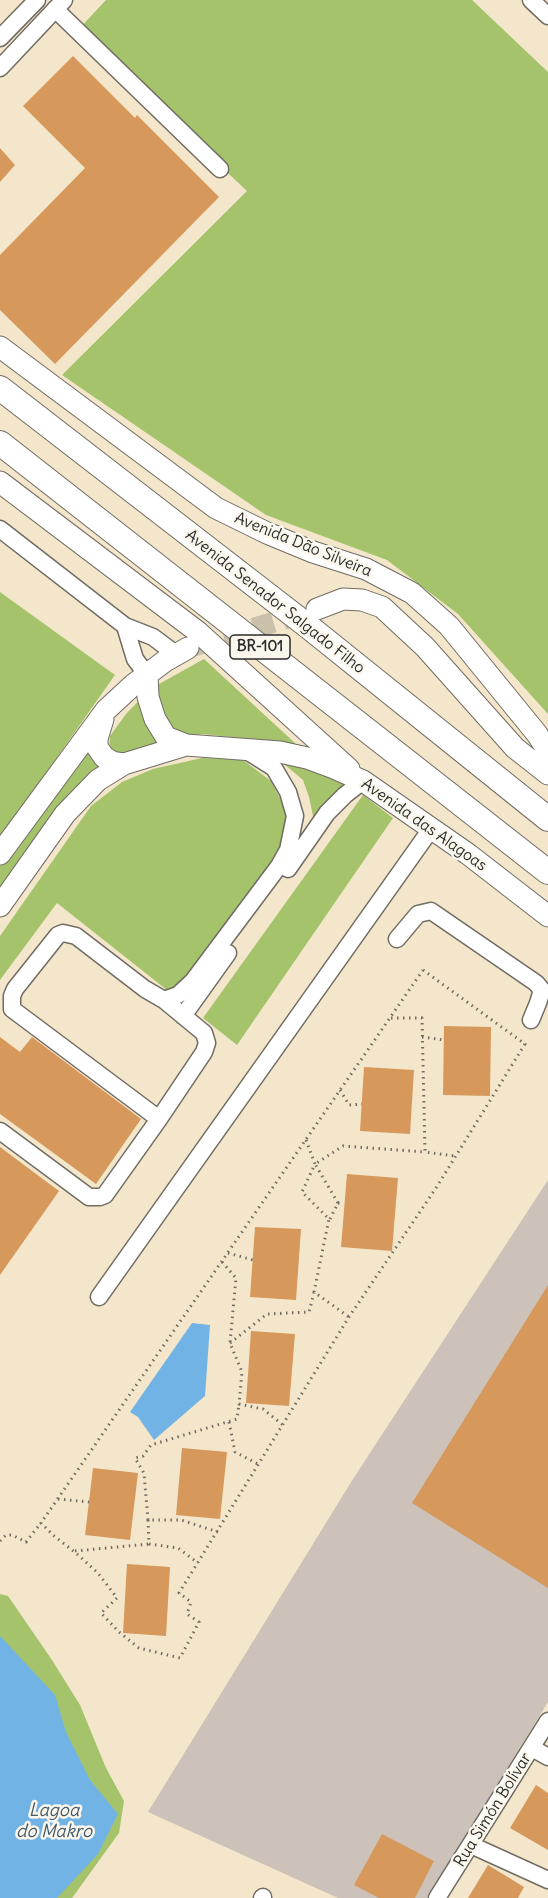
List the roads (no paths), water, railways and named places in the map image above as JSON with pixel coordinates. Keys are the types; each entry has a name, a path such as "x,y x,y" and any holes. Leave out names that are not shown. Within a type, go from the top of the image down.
{"highway":[{"name":"Avenida Senador Salgado Filho","path":"0,388 309,627 548,819"},
{"name":"BR-101","path":"0,443 548,872"}],"main road":[{"name":"Avenida Dão Silveira","path":"0,347 216,508 303,548 366,569 412,593 449,626 537,734 548,751"},
{"path":"0,482 198,632 363,781"},
{"path":"317,609 343,599 362,600 382,607 425,647 515,748 548,774"},
{"path":"0,855 106,710 133,685 182,652"},
{"path":"147,675 148,697 155,719 166,737 186,745"},
{"path":"106,710 99,727 97,747 104,758 124,764"},
{"name":"Avenida das Alagoas","path":"0,906 65,814 98,780 124,764 186,745 280,752 307,758 363,781 468,854 548,916"}],"street":[{"path":"0,38 37,0"},
{"path":"531,0 548,16"},
{"path":"0,68 60,5 220,169"},
{"path":"0,529 126,626 182,652"},
{"path":"126,626 135,659 147,675"},
{"path":"164,1000 178,995 194,981 279,867 288,850 295,816 288,792 274,768 244,749"},
{"path":"183,1016 327,813 363,781"},
{"path":"99,1297 431,829"},
{"path":"397,939 418,914 431,911 536,983 542,990 531,1020"},
{"path":"0,1131 89,1197 105,1195 159,1119 204,1052 207,1043 204,1033 164,1000 76,936 63,933 58,935 15,989 12,996 12,1009 159,1119"},
{"name":"Rua Simón Bolívar","path":"437,1898 548,1721"},
{"path":"532,1748 548,1757"},
{"path":"471,1845 548,1880"}],"water":[{"path":"192,1323 210,1325 205,1396 154,1440 138,1417 130,1412"},
{"name":"Lagoa do Makro","path":"0,1636 55,1695 66,1732 90,1780 118,1814 98,1854 57,1898 0,1898"}],"tunnel":[{"path":"194,646 308,612"}]}
